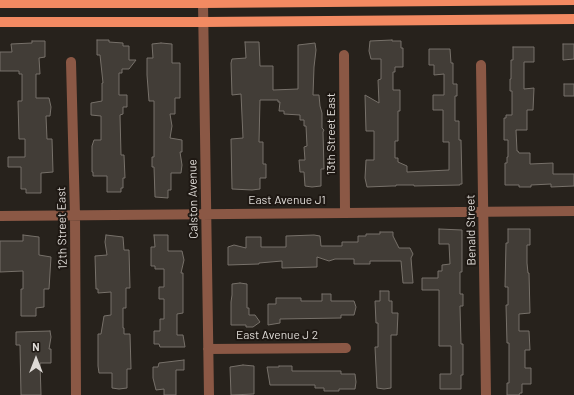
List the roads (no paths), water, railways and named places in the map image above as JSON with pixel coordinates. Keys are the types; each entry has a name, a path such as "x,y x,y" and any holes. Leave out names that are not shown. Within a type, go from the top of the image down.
{"main road":[{"path":"0,3 574,0"},
{"path":"0,22 574,19"}],"street":[{"name":"Calston Avenue","path":"203,3 209,395"},
{"name":"13th Street East","path":"344,55 345,213"},
{"name":"12th Street East","path":"71,62 75,215 76,395"},
{"name":"Benald Street","path":"481,64 486,395"},
{"name":"East Avenue J1","path":"0,216 574,211"},
{"name":"East Avenue J 2","path":"208,349 346,348"}]}
